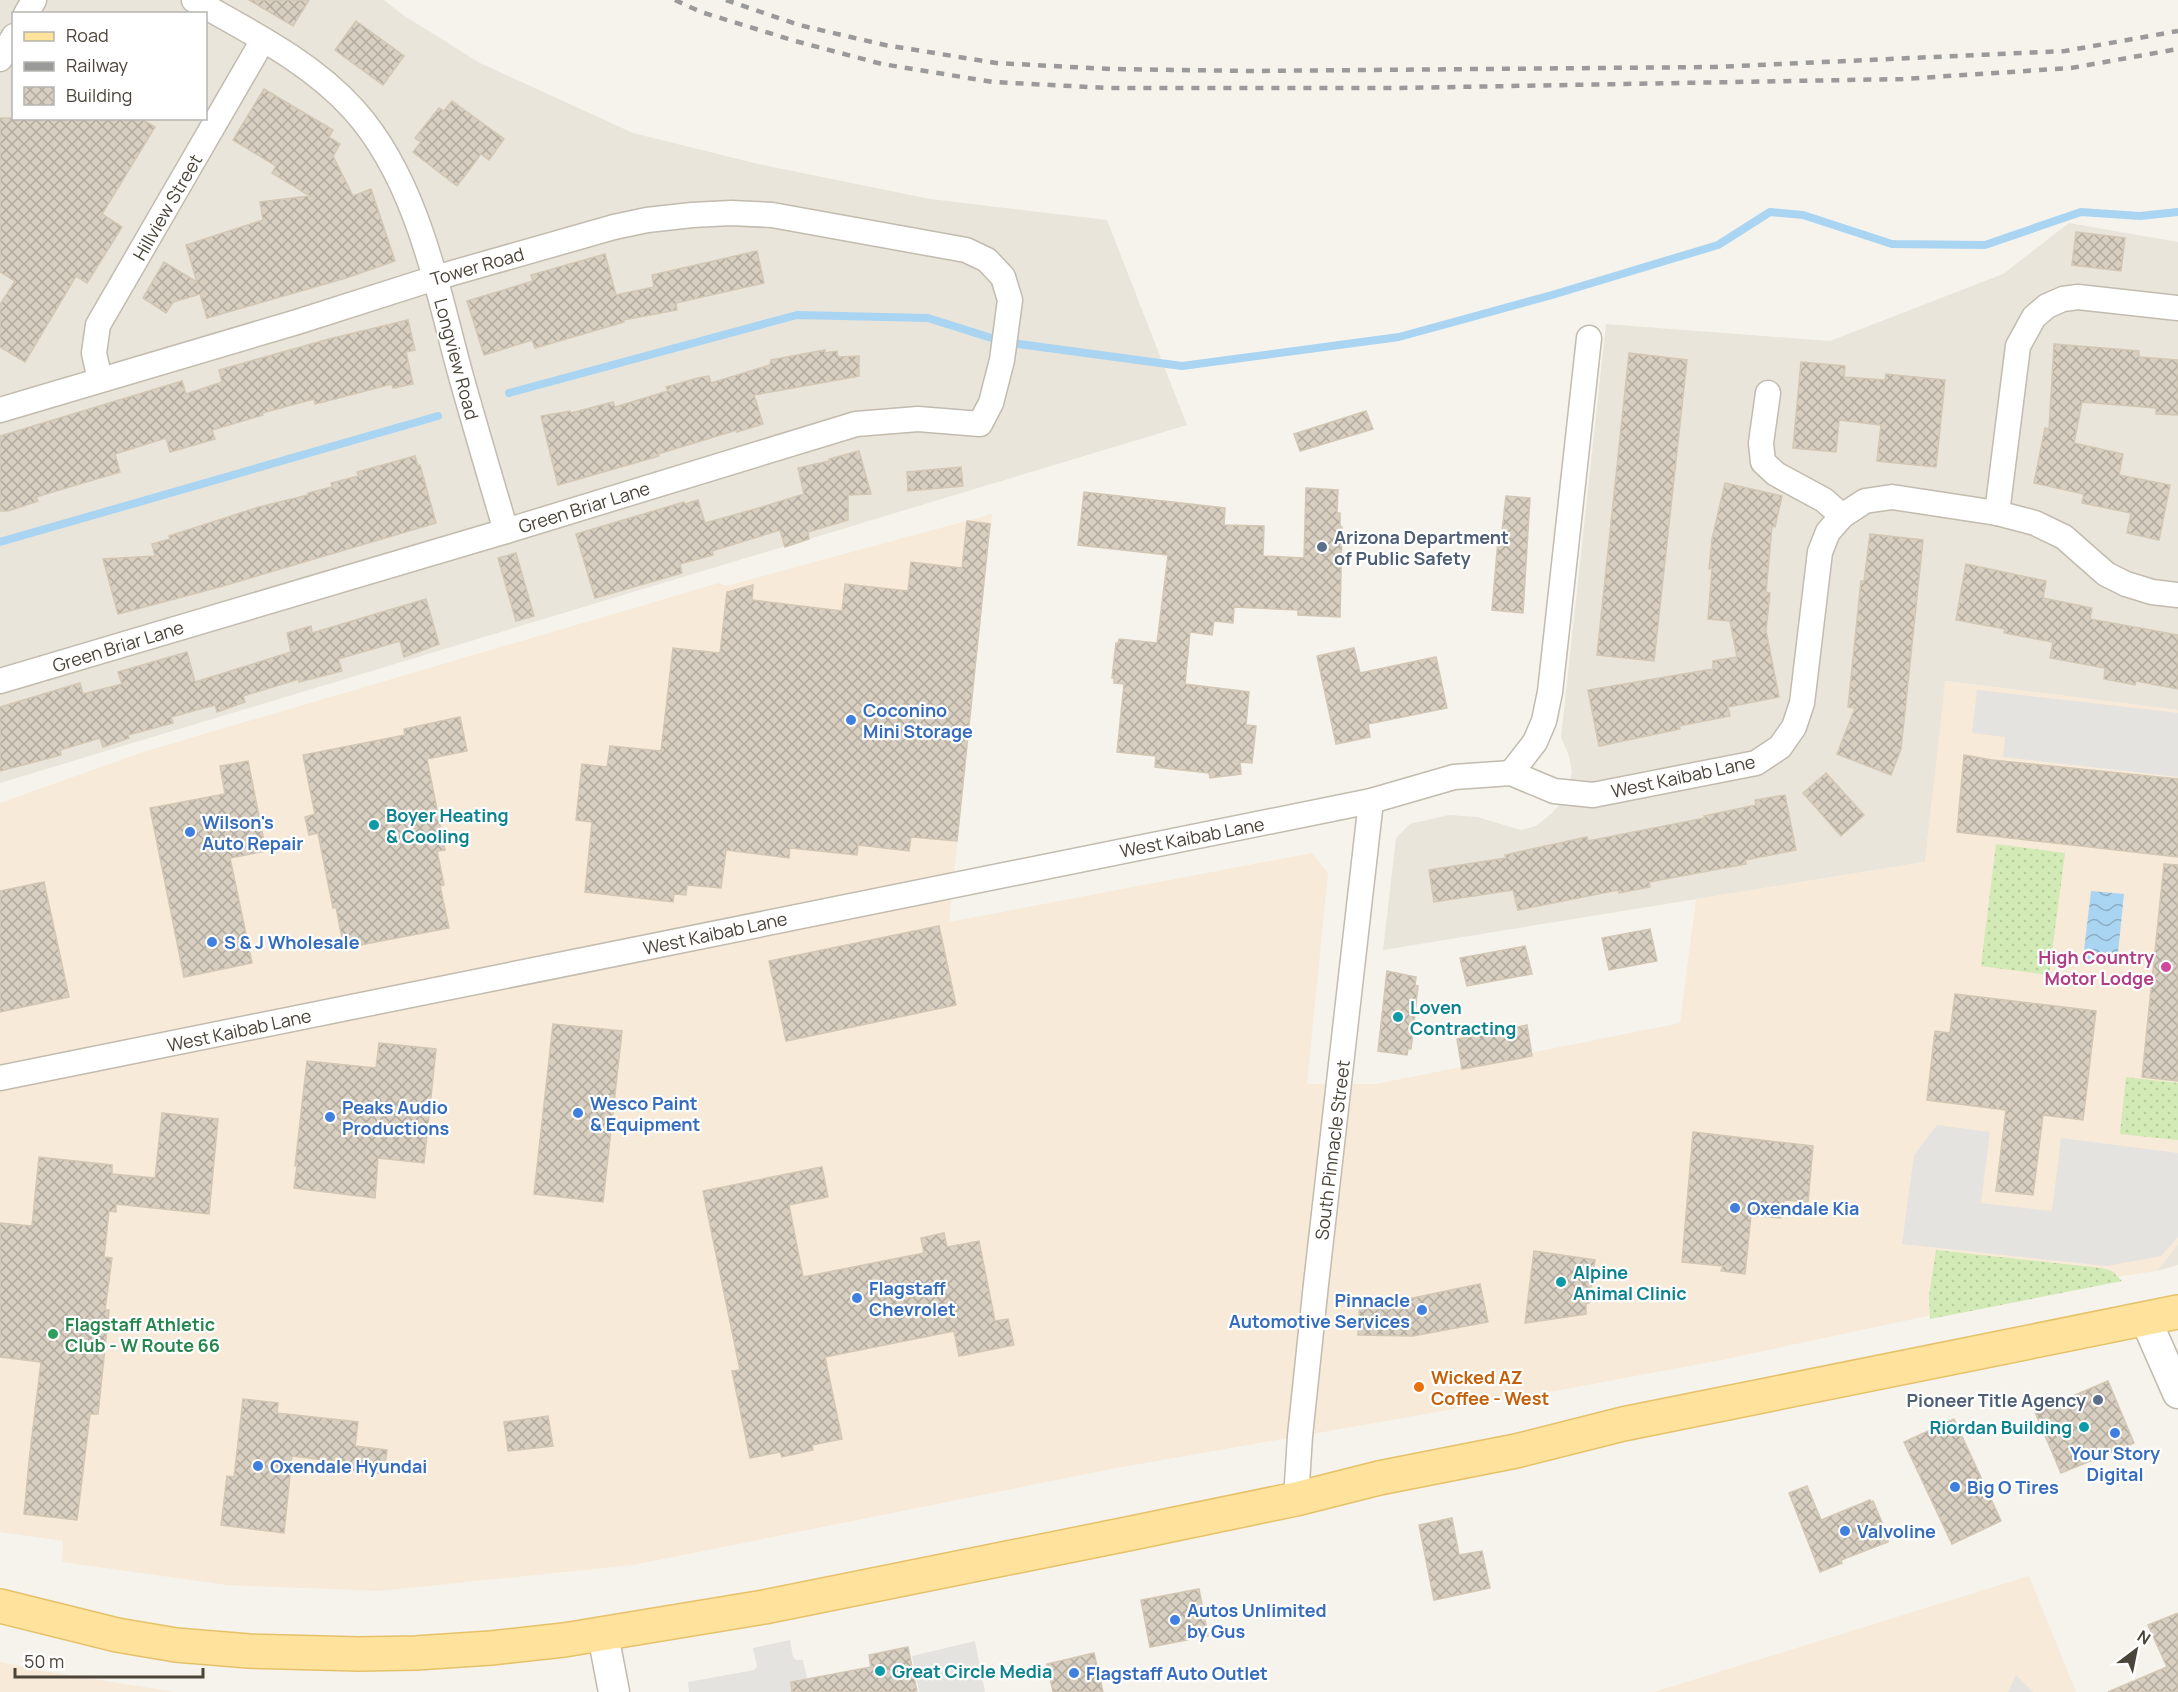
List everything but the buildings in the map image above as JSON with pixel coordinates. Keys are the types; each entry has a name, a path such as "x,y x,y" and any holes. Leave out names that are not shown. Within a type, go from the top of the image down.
{"main road":[{"path":"0,1606 117,1635 176,1645 249,1651 416,1653 491,1648 603,1635 764,1607 1296,1499 1345,1486 1516,1451 1634,1422 2178,1312"}],"street":[{"name":"Longview Road","path":"194,0 303,65 327,84 354,111 381,145 401,181 435,278 459,371 507,531"},
{"path":"0,59 12,39"},
{"name":"Hillview Street","path":"100,380 94,353 98,325 263,40"},
{"name":"Tower Road","path":"0,410 297,322 435,278 614,227 692,215 731,213 772,215 966,249"},
{"name":"Green Briar Lane","path":"0,681 507,531 856,424 918,419 980,424 992,403 1007,329 1010,300 1003,278 987,260 966,249"},
{"path":"1997,513 2018,346 2034,317 2047,306 2078,297 2178,308"},
{"path":"1511,773 1535,742 1544,721 1550,692 1589,338"},
{"path":"1768,393 1761,443 1763,462 1776,474 1824,500 1842,516"},
{"name":"West Kaibab Lane","path":"0,1078 1371,801 1454,777 1511,773 1554,791 1593,795 1756,763 1780,747 1794,727 1802,703 1820,552 1828,532 1842,516 1865,501 1892,498 1997,513 2035,523 2064,537 2106,574 2126,584 2152,592 2178,595"},
{"name":"South Pinnacle Street","path":"1296,1499 1300,1436 1316,1284 1371,801"},
{"path":"2145,1318 2178,1393"},
{"path":"603,1635 614,1692"}],"shaded area":[{"path":"0,0 384,0 403,15 480,63 633,133 758,164 930,199 1107,220 1187,425 0,783"},
{"path":"2069,223 2178,242 2178,710 1946,681 1925,862 1383,950 1396,838 1410,824 1449,815 1477,817 1521,830 1536,826 1552,813 1567,795 1572,772 1569,756 1561,737 1606,324 1830,341 2003,274"},
{"path":"992,514 949,922 1312,853 1328,873 1307,1084 1376,1084 1680,1023 1696,899 1925,862 1945,681 2178,710 2178,1244 2157,1271 2096,1280 1721,1360 1111,1469 633,1565 379,1591 227,1585 62,1562 63,1541 0,1532 0,803 143,752 719,583 726,586"},
{"path":"1977,690 2178,713 2178,777 2003,757 2005,737 1972,733"},
{"path":"1937,1125 1990,1132 1981,1203 2052,1211 2061,1138 2178,1153 2178,1237 2161,1256 2107,1266 1902,1244 1914,1155"},
{"path":"2178,1244 2178,1265 2157,1271"},
{"path":"2029,1576 2076,1692 1654,1692"},
{"path":"790,1640 793,1657 796,1660 803,1660 810,1692 689,1692 688,1682 754,1670 757,1666 753,1648"},
{"path":"975,1641 985,1692 919,1692 912,1656"},
{"path":"0,1662 50,1672 175,1692 0,1692"},
{"path":"2016,1675 2033,1692 2008,1692"}],"green space":[{"path":"1996,844 2065,853 2049,975 1981,966"},
{"path":"2126,1077 2178,1083 2178,1140 2120,1134"},
{"path":"1936,1250 2102,1268 2112,1271 2122,1281 1930,1319 1929,1296"}],"water":[{"path":"2091,891 2124,894 2117,962 2083,959"}],"waterway":[{"path":"509,393 797,315 928,318 1004,342 1182,366 1399,337 1552,295 1718,245 1770,212 1803,215 1892,244 1985,245 2081,212 2140,216 2178,212"},
{"path":"0,542 438,416"}],"railway":[{"path":"675,0 701,12 795,41 882,64 993,82 1109,88 1399,88 1903,79 2071,68 2178,49"},
{"path":"726,0 799,25 885,45 996,63 1110,69 1250,71 1715,67 2065,51 2178,31"}],"place":[{"name":"Arizona Department of Public Safety","path":"1322,547"},
{"name":"Coconino Mini Storage","path":"851,720"},
{"name":"Boyer Heating & Cooling","path":"374,825"},
{"name":"Wilson's Auto Repair","path":"190,832"},
{"name":"S & J Wholesale","path":"212,942"},
{"name":"High Country Motor Lodge","path":"2166,967"},
{"name":"Loven Contracting","path":"1398,1017"},
{"name":"Wesco Paint & Equipment","path":"578,1113"},
{"name":"Peaks Audio Productions","path":"330,1117"},
{"name":"Oxendale Kia","path":"1735,1208"},
{"name":"Alpine Animal Clinic","path":"1561,1282"},
{"name":"Flagstaff Chevrolet","path":"857,1298"},
{"name":"Pinnacle Automotive Services","path":"1422,1310"},
{"name":"Flagstaff Athletic Club - W Route 66","path":"53,1334"},
{"name":"Wicked AZ Coffee - West","path":"1419,1387"},
{"name":"Pioneer Title Agency","path":"2098,1400"},
{"name":"Riordan Building","path":"2084,1427"},
{"name":"Your Story Digital","path":"2115,1433"},
{"name":"Oxendale Hyundai","path":"258,1466"},
{"name":"Big O Tires","path":"1955,1487"},
{"name":"Valvoline","path":"1845,1531"},
{"name":"Autos Unlimited by Gus","path":"1175,1620"},
{"name":"Great Circle Media","path":"880,1671"},
{"name":"Flagstaff Auto Outlet","path":"1074,1673"}]}
